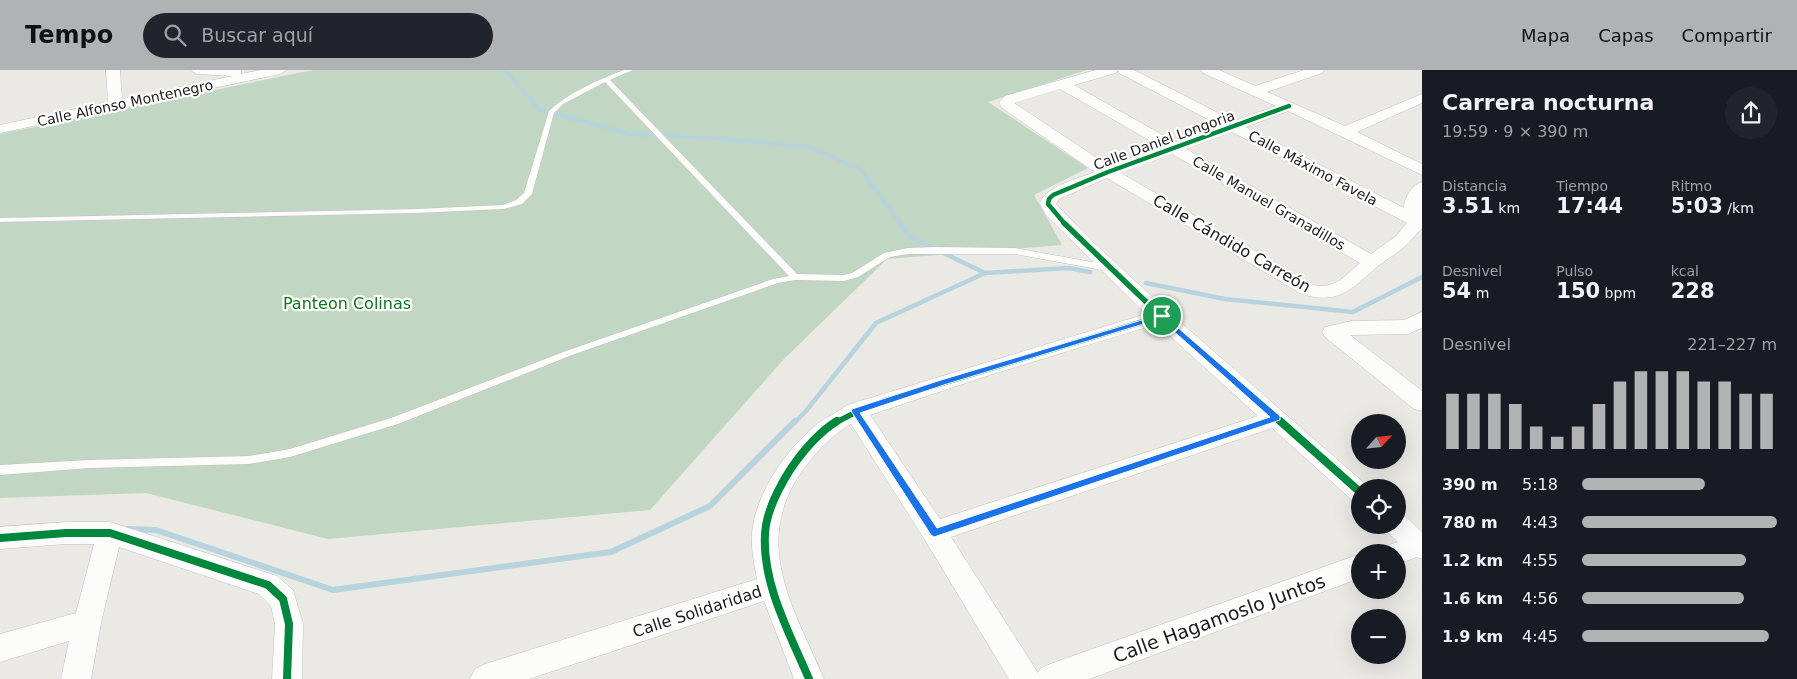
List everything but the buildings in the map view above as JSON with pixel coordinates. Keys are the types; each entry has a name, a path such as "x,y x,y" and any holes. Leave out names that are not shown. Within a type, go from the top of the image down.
{"street":[{"path":"113,70 115,106"},
{"path":"197,70 261,74"},
{"name":"Calle Alfonso Montenegro","path":"0,129 280,70"},
{"path":"1062,84 1112,70"},
{"name":"Calle Máximo Favela","path":"1124,70 1419,223"},
{"path":"1208,70 1289,106 1422,170"},
{"path":"1255,91 1317,70"},
{"name":"Calle Cándido Carreón","path":"1062,84 1010,99 1006,102 1006,105 1108,172 1307,290 1325,293 1340,288 1356,279 1372,262 1408,235 1419,223"},
{"name":"Calle Manuel Granadillos","path":"1062,84 1372,262"},
{"path":"1344,132 1422,98"},
{"name":"Calle Daniel Longoria","path":"1108,268 1052,211 1048,204 1049,199 1108,172 1236,127 1289,106"},
{"path":"1419,223 1411,209 1413,197 1422,187"},
{"path":"1108,268 1351,484"},
{"name":"Calle Solidaridad","path":"485,679 773,586 767,562 765,533 769,514 778,492 798,458 823,431 855,411 1162,316"},
{"path":"1417,328 1351,328 1332,332 1338,340 1422,403"},
{"path":"855,411 934,532 1026,679"},
{"path":"934,532 1277,418"},
{"path":"76,679 87,623 110,532"},
{"path":"0,538 110,532 268,585 283,599 290,624 286,679"},
{"path":"1403,534 1413,548"},
{"name":"Calle Hagamoslo Juntos","path":"1050,679 1351,569"},
{"path":"773,586 809,679"},
{"path":"0,648 87,623"}],"lane":[{"path":"0,220 388,212 504,207 519,202 528,194 551,112 561,103 606,79 630,70"},
{"path":"606,79 796,277"},
{"path":"0,470 89,464 249,460 290,453 394,421 569,353 776,281 796,277 844,278 855,275 887,254 936,250 1015,251 1108,268"}],"green space":[{"name":"Panteon Colinas","path":"313,70 1087,70 988,102 1088,168 1034,195 1062,245 887,259 784,359 650,510 328,539 146,493 0,498 0,134"}],"waterway":[{"path":"505,70 540,110 630,134 711,138 809,147 861,170 901,224"},
{"path":"900,223 910,237 985,273"},
{"path":"985,273 1069,268 1090,272"},
{"path":"794,423 806,411 876,323 985,273"},
{"path":"1146,283 1225,299 1353,312 1422,277"},
{"path":"128,529 156,530 333,590 611,552 710,506 795,421"}],"cycle path":[{"path":"1289,106 1108,172 1053,195 1049,199 1048,204 1052,211 1126,284 1351,484"},
{"path":"809,679 779,607 773,587 765,549 765,532 772,504 778,490 794,464 813,442 823,432 845,417 870,406 1162,316"},
{"path":"0,538 66,533 110,533 268,585 283,599 289,624 287,679"}],"route":[{"path":"1162,316 1277,418 934,532 855,411 944,382 1162,316"}]}
